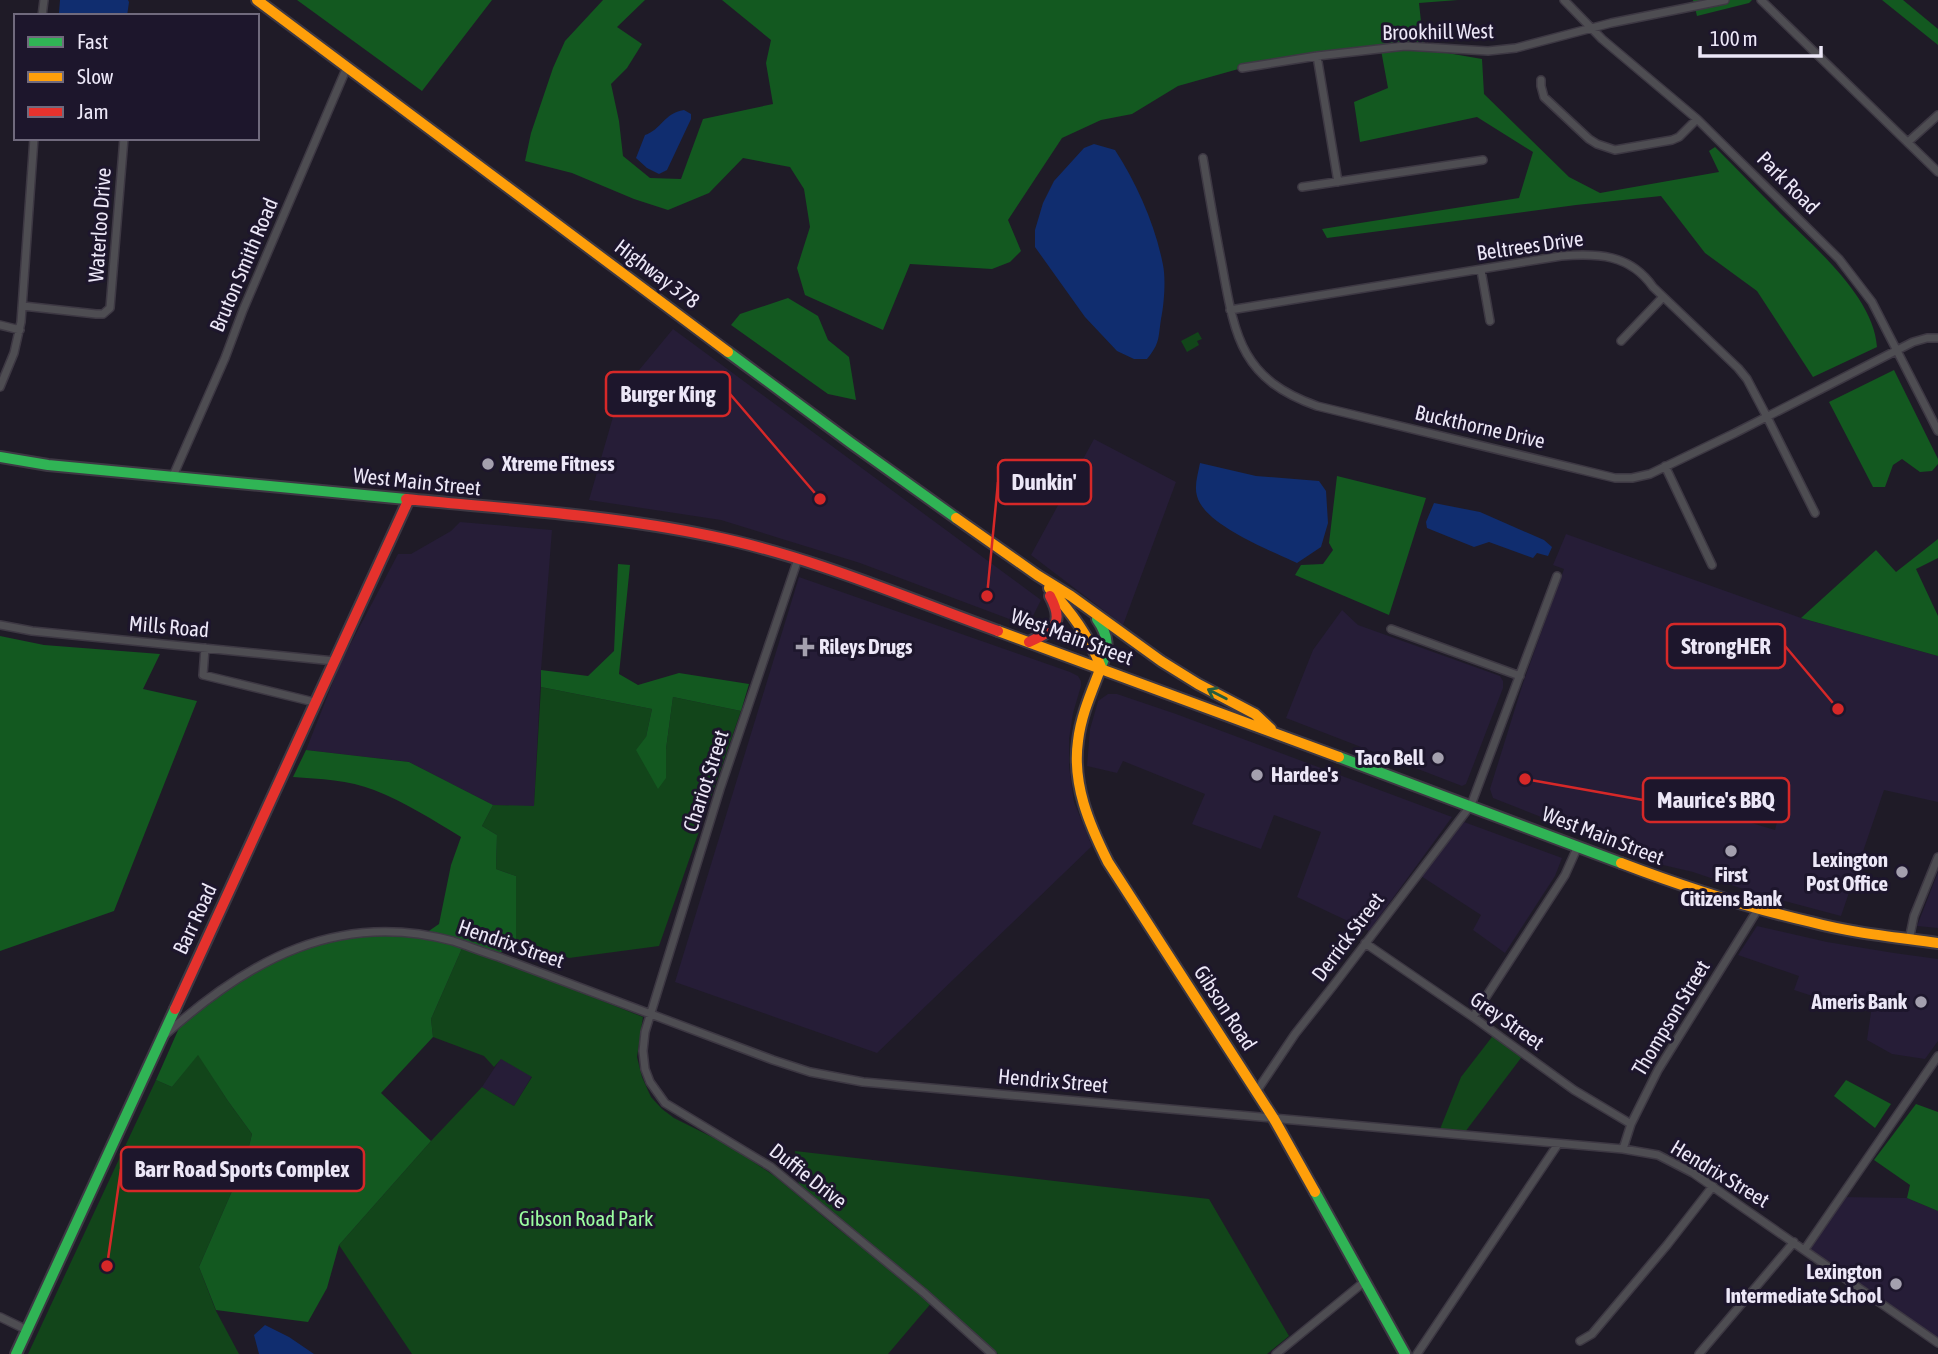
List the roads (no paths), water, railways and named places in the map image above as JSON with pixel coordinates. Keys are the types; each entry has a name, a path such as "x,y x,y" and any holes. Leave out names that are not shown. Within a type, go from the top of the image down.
{"main road":[{"name":"Highway 378","path":"257,0 844,437 1037,575"},
{"name":"West Main Street","path":"0,457 48,465 579,515 668,527 724,539 840,573 1101,667 1161,692 1471,805 1669,881 1758,909 1847,930 1938,943"},
{"name":"Barr Road","path":"16,1354 408,501"},
{"path":"1037,575 1170,667 1255,714 1273,732"},
{"path":"1029,642 1049,631 1058,619 1055,604 1037,575"},
{"path":"1037,575 1078,619 1101,667"},
{"name":"Gibson Road","path":"1087,608 1100,622 1107,636 1108,649 1086,709 1078,740 1080,794 1086,814 1108,862 1274,1119 1405,1354"}],"street":[{"name":"Park Road","path":"1564,0 1591,28 1697,119 1839,259 1872,302 1938,431"},
{"name":"Brookhill West","path":"1242,68 1317,56 1405,47 1488,51 1516,48 1591,28 1725,0"},
{"path":"1761,0 1938,172"},
{"path":"1317,56 1338,182"},
{"name":"Bruton Smith Road","path":"173,476 347,68"},
{"path":"1541,80 1544,97 1589,139 1615,150 1672,140 1679,137 1697,119"},
{"path":"1908,142 1938,115"},
{"path":"0,387 14,354 20,330 34,140"},
{"name":"Waterloo Drive","path":"23,306 96,314 103,314 110,308 124,140"},
{"name":"Buckthorne Drive","path":"1203,158 1237,338 1264,377 1277,388 1307,403 1615,478 1641,476 1767,417 1920,339 1938,338"},
{"path":"1302,187 1483,160"},
{"name":"Beltrees Drive","path":"1230,310 1561,256 1600,255 1614,258 1649,281 1747,379 1815,513"},
{"path":"1481,270 1490,321"},
{"path":"1621,341 1663,297"},
{"path":"0,325 20,330"},
{"path":"1665,467 1712,565"},
{"name":"Chariot Street","path":"651,1014 720,789 798,559"},
{"name":"Derrick Street","path":"1256,1092 1295,1034 1471,805 1558,576"},
{"name":"Mills Road","path":"0,625 32,631 334,661"},
{"path":"1391,629 1520,676"},
{"path":"205,648 203,675 314,702"},
{"path":"1473,1017 1565,875 1578,846"},
{"path":"1909,940 1914,916 1938,857"},
{"name":"Thompson Street","path":"1623,1149 1631,1124 1658,1070 1758,909"},
{"name":"Hendrix Street","path":"160,1040 217,991 261,965 314,942 361,933 407,933 453,941 788,1065 840,1078 1623,1149 1666,1158 1713,1186 1938,1343"},
{"name":"Grey Street","path":"1365,943 1574,1090 1631,1124"},
{"name":"Duffie Drive","path":"651,1014 645,1032 645,1069 650,1082 665,1103 771,1167 923,1292 992,1354"},
{"path":"1805,1249 1938,1056"},
{"path":"1417,1354 1558,1144"},
{"path":"1580,1341 1592,1334 1713,1186"},
{"path":"1699,1354 1794,1242"},
{"path":"1276,1354 1364,1282"},
{"path":"0,1317 27,1331"}],"water":[{"path":"60,0 129,2 127,14 59,13"},
{"path":"684,110 691,114 691,119 667,170 659,174 647,168 636,158 645,135 672,114"},
{"path":"1094,144 1115,150 1144,205 1160,250 1164,277 1163,307 1158,340 1147,359 1134,359 1117,351 1085,317 1035,247 1035,230 1043,203 1054,181 1084,148"},
{"path":"1200,463 1256,476 1319,481 1326,491 1328,523 1321,547 1297,563 1225,527 1202,507 1197,496"},
{"path":"1434,503 1480,512 1544,540 1552,547 1548,556 1537,553 1533,558 1489,542 1474,547 1427,528 1426,522"},
{"path":"265,1325 314,1354 259,1354 254,1335"}],"place":[{"name":"Xtreme Fitness","path":"488,464"},
{"name":"Burger King","path":"820,499"},
{"name":"Dunkin'","path":"987,596"},
{"name":"Rileys Drugs","path":"805,647"},
{"name":"StrongHER","path":"1838,709"},
{"name":"Taco Bell","path":"1438,758"},
{"name":"Hardee's","path":"1257,775"},
{"name":"Maurice's BBQ","path":"1525,779"},
{"name":"First Citizens Bank","path":"1731,851"},
{"name":"Lexington Post Office","path":"1902,872"},
{"name":"Ameris Bank","path":"1921,1002"},
{"name":"Barr Road Sports Complex","path":"107,1266"},
{"name":"Lexington Intermediate School","path":"1896,1284"}],"park label":[{"name":"Gibson Road Park","path":"586,1219"}]}
